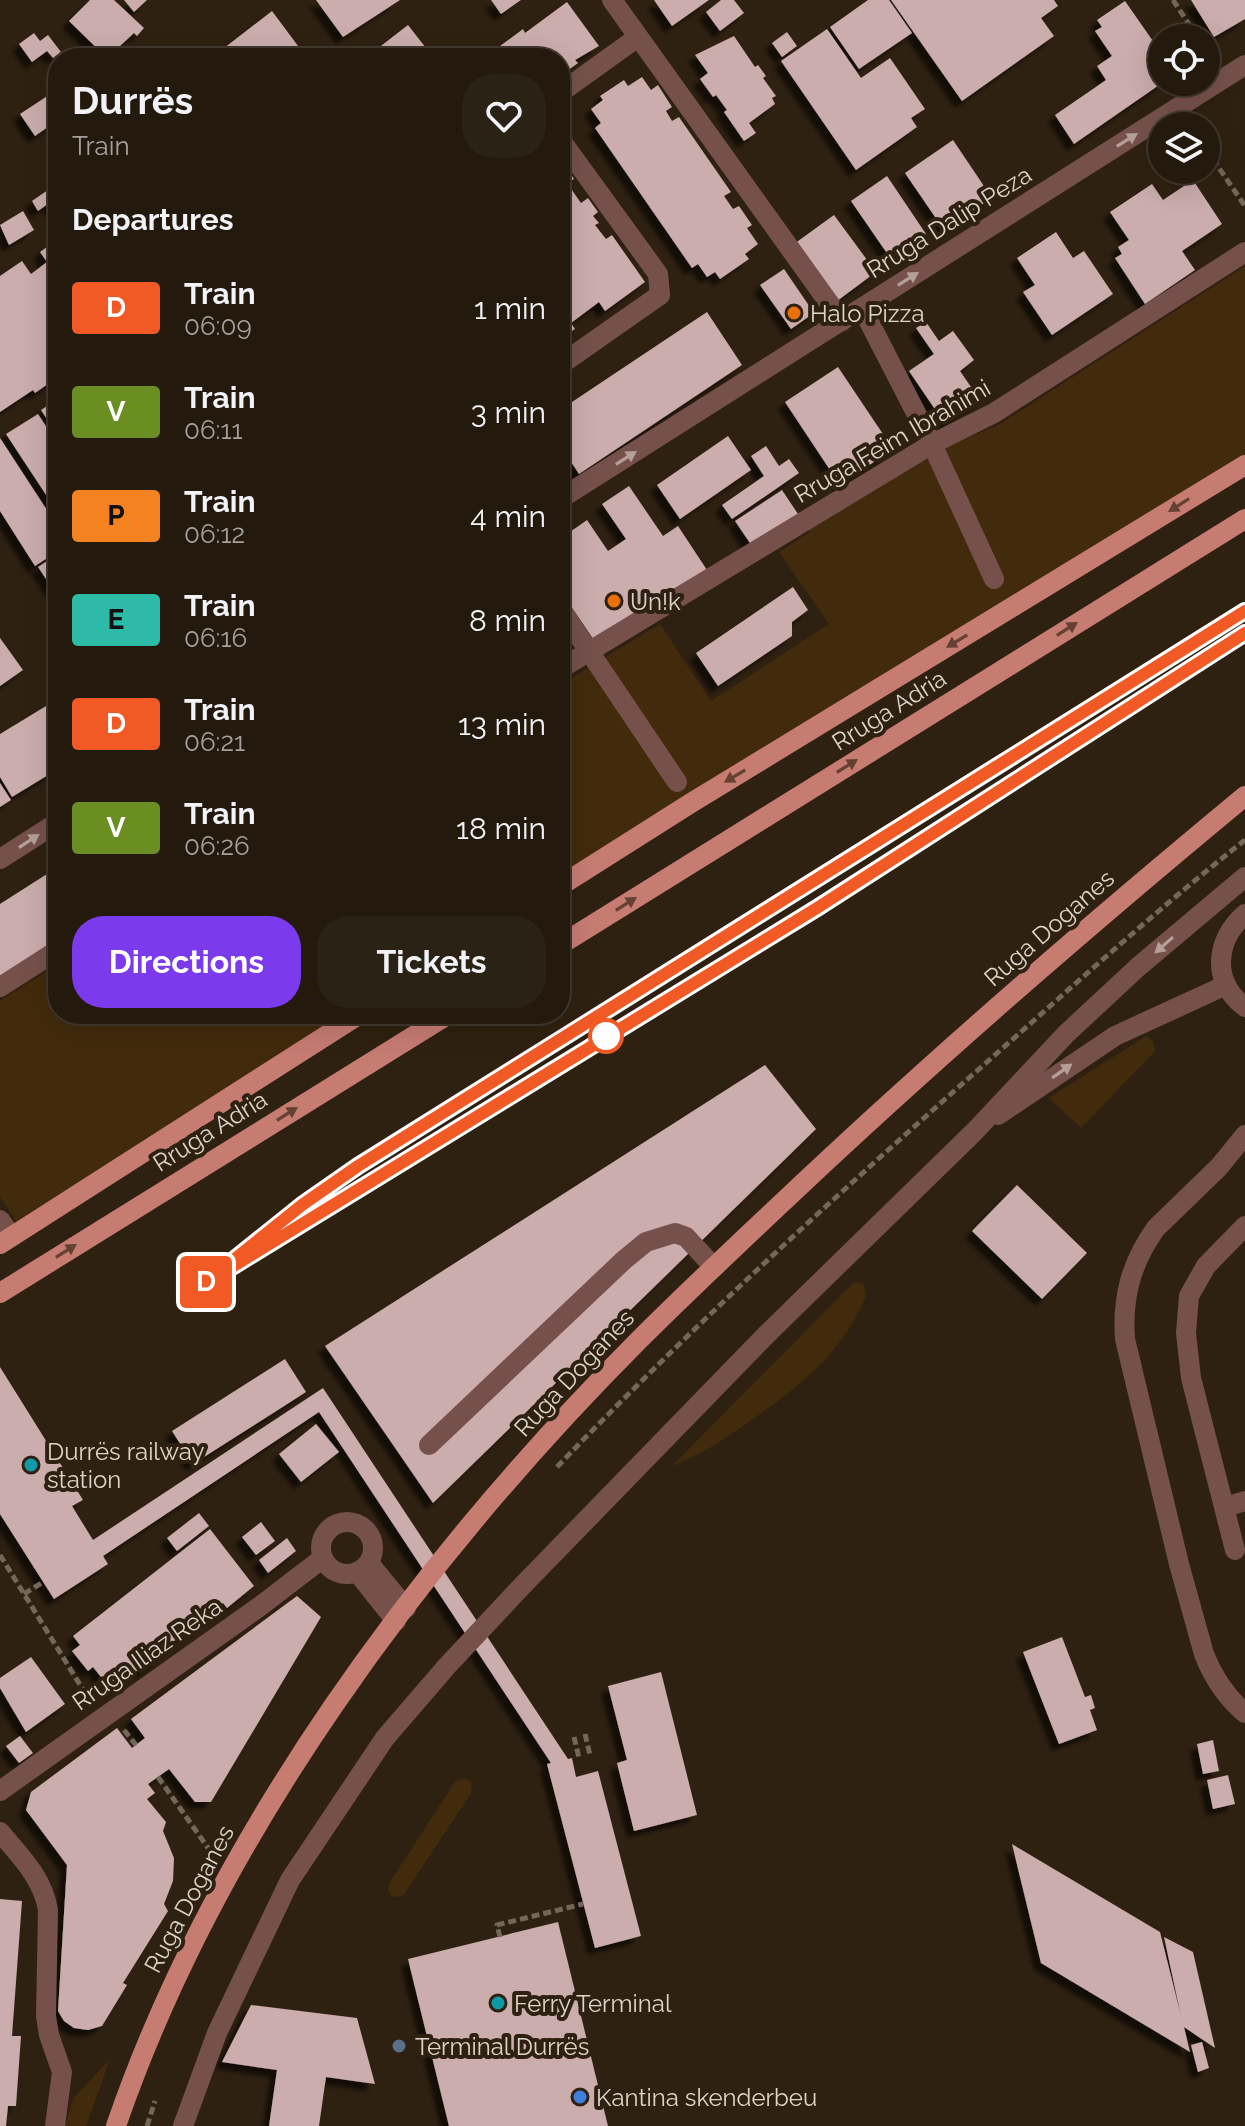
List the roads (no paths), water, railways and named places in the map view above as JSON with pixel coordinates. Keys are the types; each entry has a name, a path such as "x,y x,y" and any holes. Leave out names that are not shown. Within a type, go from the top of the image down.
{"main road":[{"name":"Rruga Adria","path":"570,880 1245,465"},
{"name":"Rruga Adria","path":"570,939 1245,519"},
{"name":"Ruga Doganes","path":"116,2126 156,2021 221,1888 304,1752 401,1614 522,1465 636,1343 854,1134 981,1021 1245,796"},
{"name":"Rruga Adria","path":"4,1233 344,1024"},
{"name":"Rruga Adria","path":"0,1293 433,1024"}],"street":[{"path":"612,0 842,321"},
{"path":"570,86 638,37"},
{"name":"Rruga Dalip Peza","path":"570,493 1245,65"},
{"path":"570,153 658,274 661,287 660,295 570,358"},
{"name":"Rruga Feim Ibrahimi","path":"570,663 932,444 994,413 1245,252"},
{"path":"862,308 932,444 994,579"},
{"path":"570,623 677,782"},
{"path":"0,859 48,828"},
{"path":"183,2126 217,2033 290,1880 385,1738 447,1666 554,1552 768,1333 975,1131 1066,1034 1193,919 1245,877"},
{"path":"1193,919 1211,914 1242,916"},
{"path":"1242,916 1227,933 1222,948 1221,971 1231,994 1245,1007"},
{"path":"0,987 48,956"},
{"path":"975,1131 1115,1036 1226,985"},
{"path":"1245,1135 1219,1167 1148,1238 1129,1280 1124,1318 1125,1339 1158,1478 1204,1654 1222,1689 1245,1713"},
{"path":"1235,1550 1235,1504 1191,1378 1186,1333 1189,1296 1206,1266 1245,1226"},
{"path":"429,1445 612,1270 646,1242 675,1233 686,1237 714,1267"},
{"path":"350,1521 361,1524 369,1531 374,1553 363,1567 347,1574 328,1566 321,1547 323,1536 330,1528 350,1521"},
{"name":"Rruga Iliaz Reka","path":"0,1791 323,1558"},
{"path":"363,1567 401,1614"},
{"path":"0,1832 36,1876 46,1896 46,2016 62,2072 55,2126"}],"train":[{"name":"D","path":"1245,611 358,1166 302,1205 201,1286 817,908 1245,633"}],"place":[{"name":"Halo Pizza","path":"794,313"},
{"name":"Un!k","path":"614,601"},
{"name":"Durrës railway station","path":"31,1465"},
{"name":"Ferry Terminal","path":"498,2003"},
{"name":"Terminal Durrës","path":"399,2046"},
{"name":"Kantina skenderbeu","path":"580,2097"}]}
